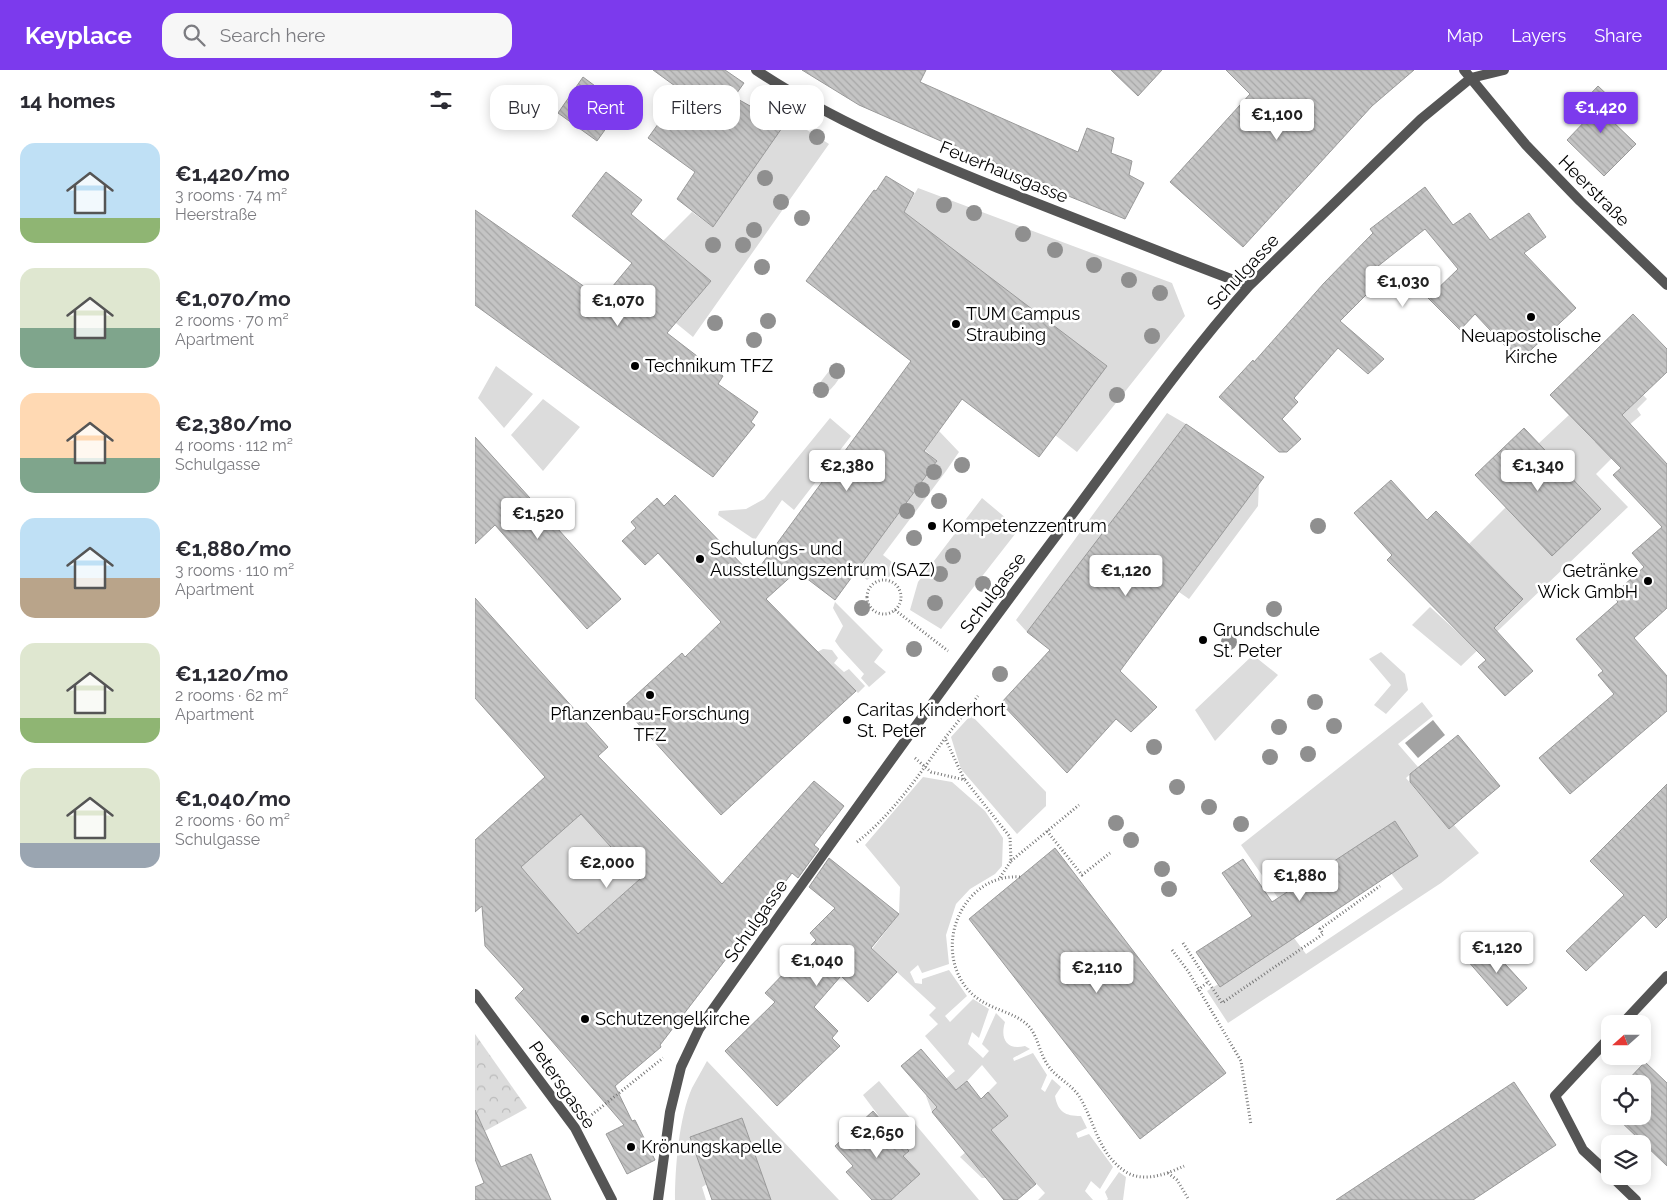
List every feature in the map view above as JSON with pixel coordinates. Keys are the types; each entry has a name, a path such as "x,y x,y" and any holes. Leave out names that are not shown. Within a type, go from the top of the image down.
{"street":[{"name":"Feuerhausgasse","path":"755,70 809,104 885,141 1249,286"},
{"path":"1467,74 1504,70"},
{"name":"Schulgasse","path":"658,1200 670,1112 681,1067 699,1029 900,747 1227,310 1249,286 1467,74"},
{"name":"Heerstraße","path":"1467,74 1533,152 1667,285"},
{"path":"1630,1015 1667,976"},
{"name":"Petersgasse","path":"475,994 575,1128 613,1200"},
{"path":"1601,1047 1555,1096 1583,1150 1601,1167"},
{"path":"1620,1185 1636,1200"}],"path":[{"path":"884,580 893,583 897,587 900,597 899,604 895,610 881,614 872,610 867,600 871,585 884,580"},
{"path":"895,610 962,662"},
{"path":"978,696 945,738 965,780 1009,838 1011,861"},
{"path":"900,747 931,772 965,780"},
{"path":"999,880 1011,861 1079,805"},
{"path":"1047,831 1082,875 1110,853"},
{"path":"1020,877 1012,876 999,880 974,894 963,908 956,921 951,942 961,979 972,994 981,1002 1018,1018 1030,1028 1047,1063 1078,1095 1101,1145 1108,1157 1117,1165 1134,1176 1159,1176 1184,1166"},
{"path":"1183,943 1222,1003 1323,934 1320,929 1380,886"},
{"path":"1172,950 1187,971 1241,1062 1251,1125"},
{"path":"1198,990 1208,982"},
{"path":"575,1128 668,1054"},
{"path":"1168,1173 1177,1180 1189,1200"}],"green space":[{"path":"780,130 807,130 829,144 693,337 633,288 682,316 711,281 663,241 692,212 713,227"},
{"path":"918,188 1172,283 1185,316 1077,452 1055,435 904,212"},
{"path":"836,362 843,368 835,384 821,397 812,393"},
{"path":"496,366 533,394 504,428 478,398"},
{"path":"1643,395 1647,399 1637,409 1641,415 1628,426 1635,435 1596,474 1628,507 1461,666 1412,625 1430,607 1475,648 1523,599 1469,544 1506,507 1552,556 1538,444 1569,415 1595,442"},
{"path":"543,399 580,427 543,471 511,435"},
{"path":"1167,413 1186,424 1027,632 1016,620"},
{"path":"830,418 851,436 794,510 782,500 755,540 718,515 719,511 746,509 764,499"},
{"path":"939,431 959,452 883,555 897,566 889,577 877,573 867,580 856,571 937,462 925,450"},
{"path":"1259,483 1258,506 1189,599 1179,592"},
{"path":"982,498 1019,529 941,629 910,610 918,582"},
{"path":"835,602 883,650 874,662 886,672 869,687 861,678 864,674 835,641 843,626 833,608"},
{"path":"823,649 832,650 838,658 834,663 844,672 849,669 865,686 858,693 817,652"},
{"path":"1381,652 1405,674 1408,690 1386,714 1374,705 1391,685 1369,659"},
{"path":"1253,655 1278,675 1215,741 1195,710"},
{"path":"1422,702 1433,716 1398,744 1418,767 1406,778 1449,829 1454,825 1479,853 1441,883 1228,1023 1207,991 1294,938 1306,954 1403,889 1390,872 1418,856 1395,821 1278,898 1241,845"},
{"path":"971,715 1046,792 1046,806 1017,834 961,769 951,737"},
{"path":"923,777 952,782 985,811 1003,838 1002,866 995,874 970,889 956,904 946,935 949,964 922,973 918,965 910,972 915,983 922,984 922,979 949,970 967,996 945,1016 950,1022 973,999 989,1009 979,1038 972,1032 968,1044 983,1058 989,1051 982,1044 996,1013 1005,1022 1003,1033 1006,1042 1013,1047 1025,1046 1030,1049 1013,1058 1014,1061 1033,1053 1047,1075 1041,1089 1045,1092 1052,1079 1061,1087 1055,1096 1058,1106 1067,1114 1081,1116 1087,1128 1076,1133 1078,1138 1089,1134 1113,1167 1100,1189 1091,1181 1085,1191 1093,1200 1038,1200 1045,1193 1010,1155 986,1178 982,1178 960,1157 1008,1116 988,1092 997,1083 982,1065 932,1112 926,1096 955,1071 925,1036 938,1024 929,1015 936,1008 872,949 899,914 900,887 865,845"},
{"path":"581,814 640,879 578,934 520,867"},
{"path":"475,1034 527,1108 485,1131 475,1110"},
{"path":"707,1061 839,1200 771,1200 742,1118 690,1137 707,1184 702,1187 706,1200 675,1200 677,1158 684,1113 692,1088"},
{"path":"879,1081 979,1200 891,1200 919,1174 903,1156 909,1151 863,1095"},
{"path":"1119,1172 1126,1177 1123,1200 1107,1200 1105,1192"}],"shaded area":[{"path":"1433,720 1445,735 1418,758 1405,743"}],"building":[{"path":"653,70 725,70 744,83 740,89 740,85 674,85"},
{"path":"802,70 926,70 920,82 1078,152 1087,128 1114,138 1111,153 1132,161 1129,175 1144,183 1125,219 1061,193 1062,190 959,149 859,105"},
{"path":"1111,70 1162,70 1138,96"},
{"path":"1226,70 1414,70 1372,106 1243,247 1170,182 1250,94"},
{"path":"583,77 594,85 577,85"},
{"path":"1598,86 1617,104 1606,115 1636,144 1604,176 1567,140 1589,117 1579,106"},
{"path":"568,99 568,120 558,113"},
{"path":"740,100 750,106 750,130 781,130 713,227 677,199 695,172 648,138 654,130 740,130"},
{"path":"582,130 605,130 597,141"},
{"name":"Technikum TFZ","path":"606,172 642,200 631,214 711,281 667,333 723,376 718,384 758,412 751,422 755,425 713,477 475,305 475,210 602,299 632,263 572,216"},
{"path":"886,176 914,193 904,212 1107,366 1039,457 962,399 924,451 937,461 835,600 797,571 766,599 856,691 721,815 623,707 682,653 685,657 721,622 658,553 645,565 622,541 636,528 631,522 657,498 664,506 675,495 753,576 911,361 806,281"},
{"path":"1425,187 1453,225 1470,213 1490,240 1529,213 1546,237 1524,253 1576,308 1519,361 1475,314 1460,330 1428,298 1458,269 1425,229 1368,274 1378,283 1340,321 1384,359 1368,374 1338,348 1294,398 1298,402 1282,419 1301,439 1287,452 1279,452 1219,397 1253,360 1254,362 1324,283 1373,233 1370,229"},
{"path":"1633,314 1667,349 1667,372 1622,415 1667,464 1667,608 1634,638 1667,676 1667,711 1570,794 1539,758 1614,694 1598,675 1603,671 1576,639 1618,602 1612,596 1644,567 1632,553 1662,527 1613,475 1621,468 1550,395"},
{"path":"1186,424 1264,477 1120,671 1157,707 1131,732 1116,719 1067,773 1001,703 1050,650 1027,632"},
{"path":"1524,428 1601,509 1552,556 1475,475"},
{"path":"475,437 621,599 587,629 495,525 475,544"},
{"path":"1391,480 1427,520 1436,511 1523,599 1494,628 1533,671 1505,696 1478,667 1486,660 1387,560 1392,555 1354,513"},
{"path":"475,598 608,747 598,756 722,884 814,781 844,806 814,845 819,849 798,878 792,873 660,1045 661,1047 615,1086 632,1121 635,1120 655,1160 627,1174 606,1134 624,1125 515,998 524,989 485,946 482,906 475,912 475,840 545,777 475,698","holes":["581,814 640,879 578,934 521,867"]},
{"path":"1458,735 1500,786 1449,829 1410,782 1410,774"},
{"path":"1667,784 1667,917 1656,928 1644,915 1586,971 1566,951 1624,895 1590,861"},
{"path":"1395,821 1418,856 1220,987 1196,952 1252,916 1222,873 1243,859 1272,902"},
{"path":"1055,848 1226,1073 1140,1139 969,919"},
{"path":"829,858 899,914 871,948 897,972 868,1002 841,976 814,1007 838,1031 832,1038 840,1046 777,1106 725,1051 775,1002 765,993 816,940 810,933 835,908 809,887"},
{"path":"1486,943 1527,988 1507,1006 1467,960"},
{"path":"921,1049 956,1090 967,1081 981,1099 988,1092 1008,1116 991,1130 1036,1184 1017,1200 1004,1200 932,1112 937,1107 901,1066"},
{"path":"1642,1065 1648,1065 1667,1083 1667,1166 1651,1151 1651,1135 1635,1135 1624,1125 1651,1125 1651,1075 1633,1075"},
{"path":"1514,1082 1556,1145 1473,1200 1336,1200"},
{"path":"475,1110 501,1167 531,1154 551,1200 475,1200 475,1187 484,1183 475,1159"},
{"path":"873,1111 909,1151 903,1156 920,1174 891,1200 872,1200 846,1172 853,1166 835,1146"},
{"path":"742,1118 771,1200 712,1200 690,1137"}],"place":[{"name":"Neuapostolische Kirche","path":"1531,317"},
{"name":"TUM Campus Straubing","path":"956,324"},
{"name":"Technikum TFZ","path":"635,366"},
{"name":"Kompetenzzentrum","path":"932,526"},
{"name":"Schulungs- und Ausstellungszentrum (SAZ)","path":"700,559"},
{"name":"Getränke Wick GmbH","path":"1648,581"},
{"name":"Grundschule St. Peter","path":"1203,640"},
{"name":"Pflanzenbau-Forschung TFZ","path":"650,695"},
{"name":"Caritas Kinderhort St. Peter","path":"847,720"},
{"name":"Schutzengelkirche","path":"585,1019"},
{"name":"Krönungskapelle","path":"631,1147"}]}
